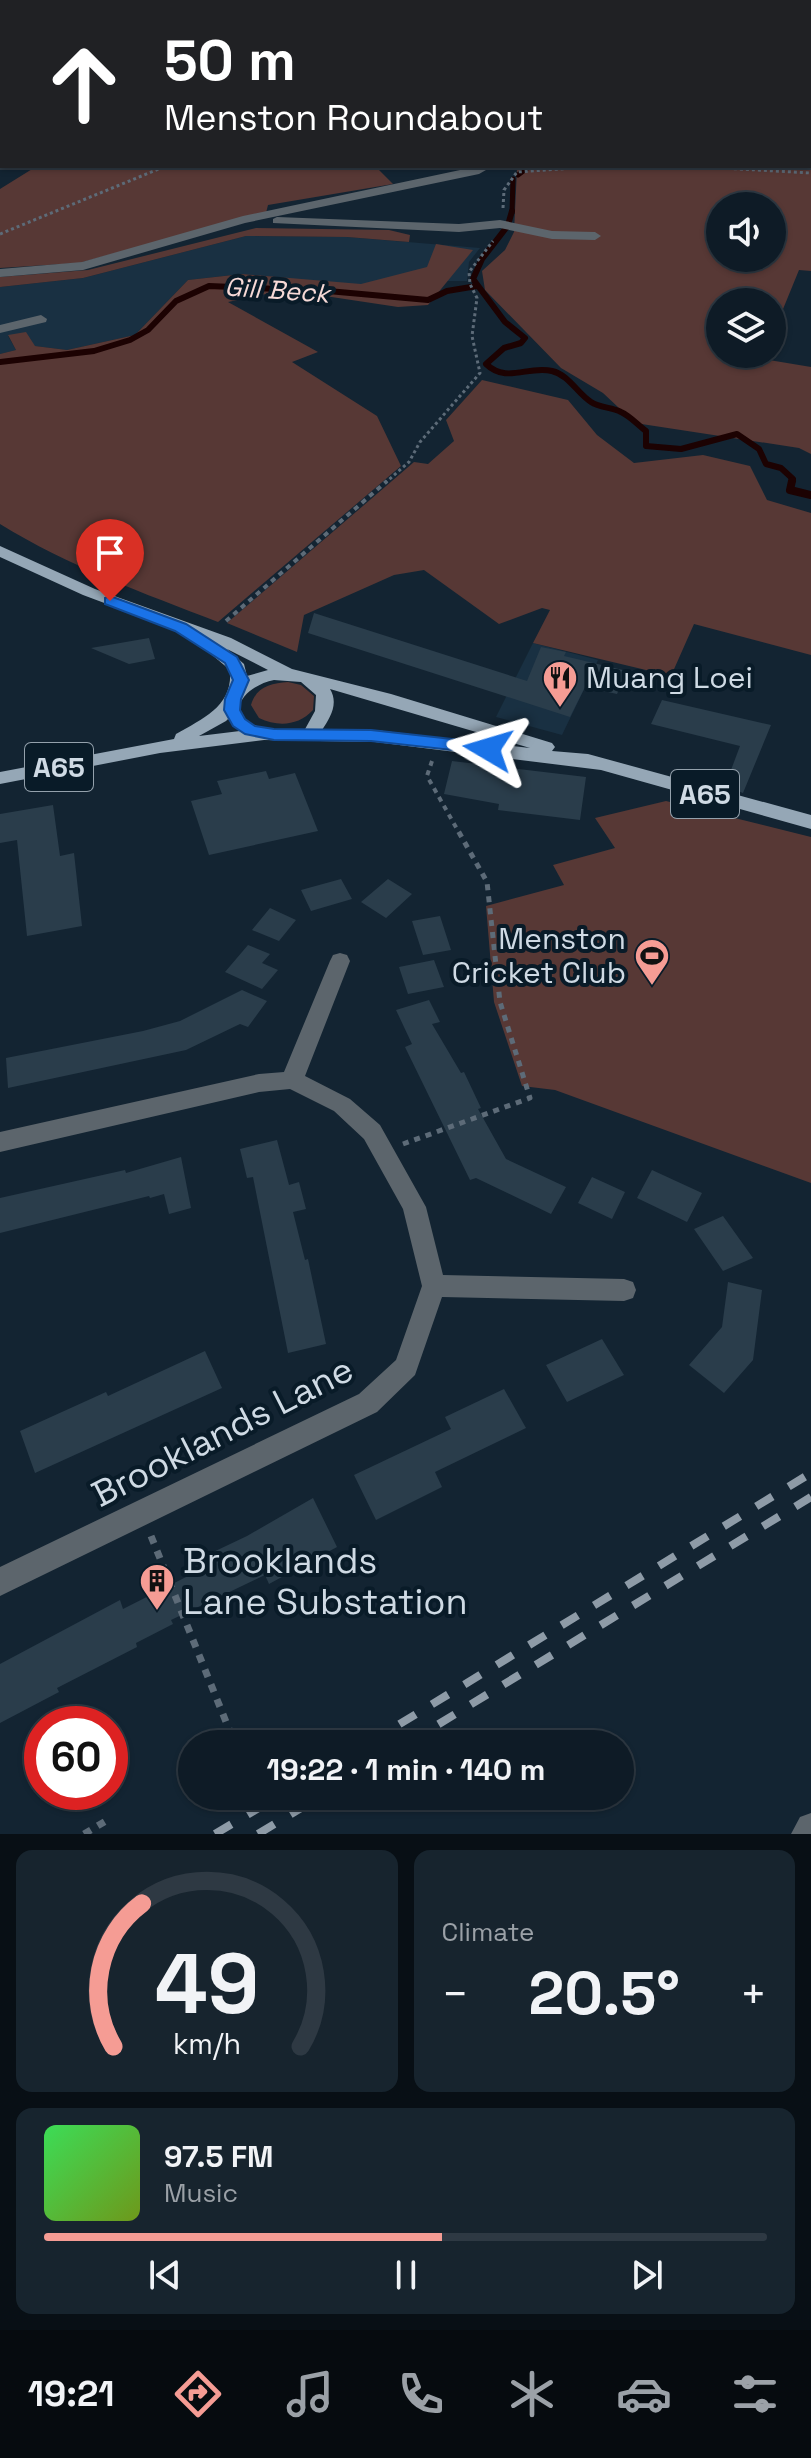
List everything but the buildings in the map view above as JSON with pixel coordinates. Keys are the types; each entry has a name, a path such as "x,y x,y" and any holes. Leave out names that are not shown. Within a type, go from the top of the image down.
{"main road":[{"path":"0,551 89,592 225,642 320,688 325,707 310,735"},
{"path":"180,628 232,660 240,674 235,696"},
{"name":"A65","path":"160,747 203,728 235,696 263,675 294,675 479,725 600,764 811,822"},
{"name":"A65","path":"235,696 233,716 244,727 274,735"},
{"name":"A65","path":"0,778 160,747 232,737 274,735 371,736 439,742 600,764"}],"street":[{"path":"0,273 83,266 243,220 427,184 484,168"},
{"path":"243,220 389,223 459,228 500,224 552,235 595,236"},
{"path":"0,329 41,319"},
{"path":"292,1080 340,961"},
{"path":"0,1142 221,1091 292,1080 342,1105 372,1132 414,1207 434,1286 624,1290"},
{"name":"Brooklands Lane","path":"0,1582 368,1403 406,1367 434,1286"},
{"path":"806,1834 811,1828"}],"path":[{"path":"0,234 161,168"},
{"path":"522,172 576,168"},
{"path":"722,168 811,173"},
{"path":"224,624 409,462 420,442 480,373 471,345 470,329 477,298 470,284 469,272 489,249"},
{"path":"383,1151 530,1098 500,1002 487,882 427,776 439,742"},
{"path":"142,1512 229,1730"},
{"path":"84,1834 109,1819"}],"shaded area":[{"path":"34,168 377,168 393,184 268,205 266,213 79,263 0,268 0,189"},
{"path":"520,168 811,168 811,271 799,270 786,302 786,288 706,288 706,368 786,368 786,363 811,367 811,454 799,448 635,423 603,393 561,368 485,290 482,271 505,250 514,232 517,169"},
{"path":"256,228 389,230 410,235 409,242 347,237 246,236 83,278 0,287 0,277 88,270"},
{"path":"246,236 347,237 480,248 469,262 467,281 429,281 390,289 242,274 188,280 135,335 67,350 35,346 8,336 16,350 0,354 0,287 83,278"},
{"path":"436,244 473,250 428,305 398,307 285,290 228,302 318,352 292,362 377,416 401,466 218,622 79,566 0,524 0,354 16,350 8,335 26,332 35,346 67,350 135,335 188,280 242,274 361,284 427,267"},
{"path":"482,380 568,400 597,435 634,463 703,455 750,466 767,500 811,513 811,655 694,624 671,676 533,643 550,610 542,608 499,624 424,570 394,575 304,615 297,652 227,623 414,462 428,464 454,441 446,420"},
{"path":"533,643 598,660 562,735 496,717"},
{"path":"288,682 301,685 314,696 313,710 301,719 288,723 273,723 259,718 251,705 256,694 270,685"},
{"name":"Menston Cricket Club","path":"666,801 811,837 811,1183 555,1090 522,1086 494,1002 486,906 564,885 553,865 615,848 595,818"}],"waterway":[{"path":"518,175 527,168"},
{"path":"512,213 513,179"},
{"path":"508,225 512,211"},
{"path":"506,228 482,259 473,279 505,322 525,338 521,343 504,348 486,364 502,373 543,370 558,373 591,402 621,412 634,421 646,431 646,446 681,449 737,434 759,449 766,464 781,468 793,479 792,483"},
{"name":"Gill Beck","path":"0,362 94,351 130,340 148,330 176,301 209,286 328,291 428,300 447,291 477,286"},
{"path":"792,481 790,490 811,495"}],"railway":[{"path":"390,1730 811,1473"},
{"path":"429,1730 811,1497"},
{"path":"215,1834 255,1810"},
{"path":"258,1834 298,1810"}],"place":[{"name":"Muang Loei","path":"560,709"},
{"name":"Menston Cricket Club","path":"652,987"},
{"name":"Brooklands Lane Substation","path":"157,1612"}],"route":[{"path":"110,601 180,628 232,660 241,680 231,704 233,716 250,730 274,735 371,736 488,749"}]}
